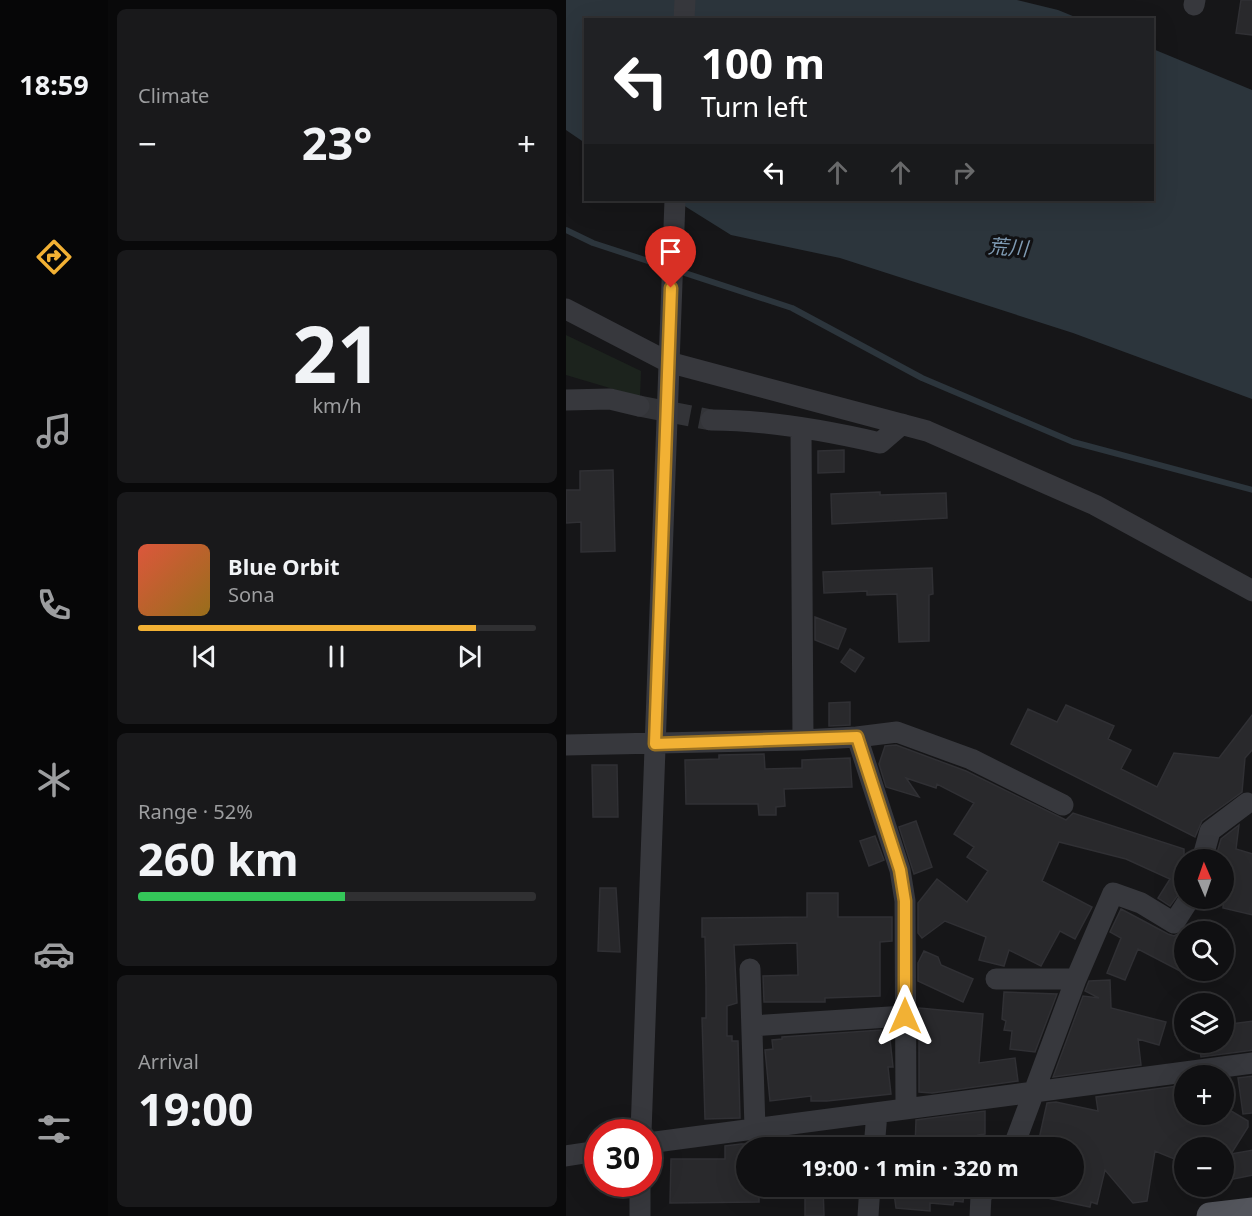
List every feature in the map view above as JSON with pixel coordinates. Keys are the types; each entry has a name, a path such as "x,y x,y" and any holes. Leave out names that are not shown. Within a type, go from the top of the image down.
{"main road":[{"path":"1210,1216 1253,1211"}],"street":[{"path":"684,18 685,0"},
{"path":"641,1119 668,359 676,201"},
{"path":"566,309 668,359 927,431 1095,505 1253,591"},
{"path":"566,400 610,399 639,406"},
{"path":"711,420 759,421 836,433 880,443 902,424"},
{"path":"801,429 803,740"},
{"path":"566,745 803,740 898,732 971,759 1062,805"},
{"path":"857,737 900,870 905,901 906,1108"},
{"path":"1205,849 1210,831 1251,797"},
{"path":"1017,1137 1076,980 1113,893 1141,903 1174,922 1183,909"},
{"path":"750,969 755,1128"},
{"path":"996,979 1076,980"},
{"path":"752,1026 905,1016"},
{"path":"662,1141 1253,1063"},
{"path":"875,1137 877,1113"},
{"path":"566,1156 584,1153"},
{"path":"640,1197 640,1216"},
{"path":"868,1216 869,1197"},
{"path":"980,1216 981,1197"}],"shaded area":[{"path":"566,335 641,371 640,397 566,375"}],"water":[{"path":"566,0 1017,0 1058,10 1078,18 584,18 584,142 566,130"},
{"name":"荒川","path":"1154,49 1252,90 1252,399 1073,333 840,258 731,235 677,201 1154,201"}],"building":[{"path":"1241,0 1253,0 1253,35 1236,33"},
{"path":"844,450 844,472 818,473 818,451"},
{"path":"613,470 615,551 581,552 581,522 566,523 566,490 580,490 580,471"},
{"path":"880,492 880,495 946,493 947,518 832,524 831,494"},
{"path":"932,568 933,594 929,595 929,641 899,642 897,594 867,595 867,591 824,593 823,572"},
{"path":"815,617 846,629 838,649 815,640"},
{"path":"850,649 864,658 855,672 841,662"},
{"path":"850,702 850,725 829,726 829,703"},
{"path":"1066,705 1114,726 1108,739 1131,750 1121,769 1157,787 1174,753 1219,758 1253,714 1253,749 1245,758 1242,792 1202,821 1195,837 1011,744 1028,709 1057,722"},
{"path":"896,745 966,771 1066,820 1073,813 1184,849 1174,849 1174,901 1170,906 1158,898 1170,879 1126,859 1059,842 1042,881 1092,907 1075,939 1060,931 1041,966 1009,950 1004,966 979,960 986,937 945,921 922,938 918,933 918,903 937,879 967,902 988,871 967,857 974,847 954,834 974,803 937,784 936,788 906,778 919,797 886,787 879,764 885,746"},
{"path":"764,754 765,769 802,768 802,760 850,758 852,787 784,789 785,806 776,807 776,815 759,815 758,804 686,804 685,760 719,759 719,755"},
{"path":"592,765 617,765 618,817 593,817"},
{"path":"916,821 932,867 914,874 899,827"},
{"path":"1239,825 1236,849 1253,854 1253,915 1227,909 1234,909 1234,849 1218,849 1221,839"},
{"path":"875,836 884,860 869,866 860,841"},
{"path":"600,888 616,888 620,952 598,951"},
{"path":"807,893 838,893 838,917 892,917 892,941 880,942 880,996 825,998 825,1002 764,1002 763,976 798,975 797,943 734,945 737,1003 727,1006 727,1036 732,1036 732,1041 738,1041 740,1118 705,1119 702,1018 706,1018 706,987 705,937 702,937 702,918 807,917"},
{"path":"1121,909 1174,936 1174,968 1138,949 1125,980 1107,973 1121,938 1110,932"},
{"path":"924,951 938,957 941,965 973,979 963,1002 918,981 918,963"},
{"path":"1110,980 1111,1008 1166,1022 1159,1045 1138,1039 1141,1065 1053,1077 1083,996 1099,998 1085,991 1089,981"},
{"path":"1004,992 1057,994 1035,1052 1010,1049 1012,1031 1004,1030 1006,1021 1002,1019"},
{"path":"919,1008 983,1014 979,1063 1015,1058 1018,1081 932,1093 919,1092"},
{"path":"1253,1021 1253,1050 1234,1053 1234,1024"},
{"path":"881,1030 881,1044 889,1030 893,1067 888,1067 891,1094 827,1101 811,1101 811,1096 770,1101 765,1050 773,1049 772,1040 782,1039 782,1037"},
{"path":"1200,1053 1231,1053 1201,1057"},
{"path":"1253,1076 1253,1113 1243,1114 1238,1078"},
{"path":"1174,1086 1174,1125 1234,1125 1234,1113 1248,1121 1248,1127 1234,1149 1234,1137 1174,1137 1174,1159 1155,1151 1147,1201 1133,1203 1105,1170 1097,1204 1091,1202 1090,1207 1042,1197 1084,1197 1084,1137 1039,1137 1047,1103 1056,1102 1098,1111 1096,1097"},
{"path":"985,1111 985,1134 978,1135 978,1137 915,1137 916,1120"},
{"path":"736,1145 736,1197 759,1197 759,1202 670,1203 671,1159 725,1159 725,1146"},
{"path":"1253,1150 1253,1175 1234,1179 1234,1153"},
{"path":"805,1197 823,1197 824,1216 805,1216"},
{"path":"894,1197 964,1197 963,1202 954,1201 953,1205 930,1203 930,1211 896,1208"}],"waterway":[{"path":"566,230 593,243 792,308 922,378 1073,442 1253,490"}],"tunnel":[{"path":"639,406 711,420"}],"route":[{"path":"671,288 655,744 857,737 900,870 905,901 905,1016"}]}
